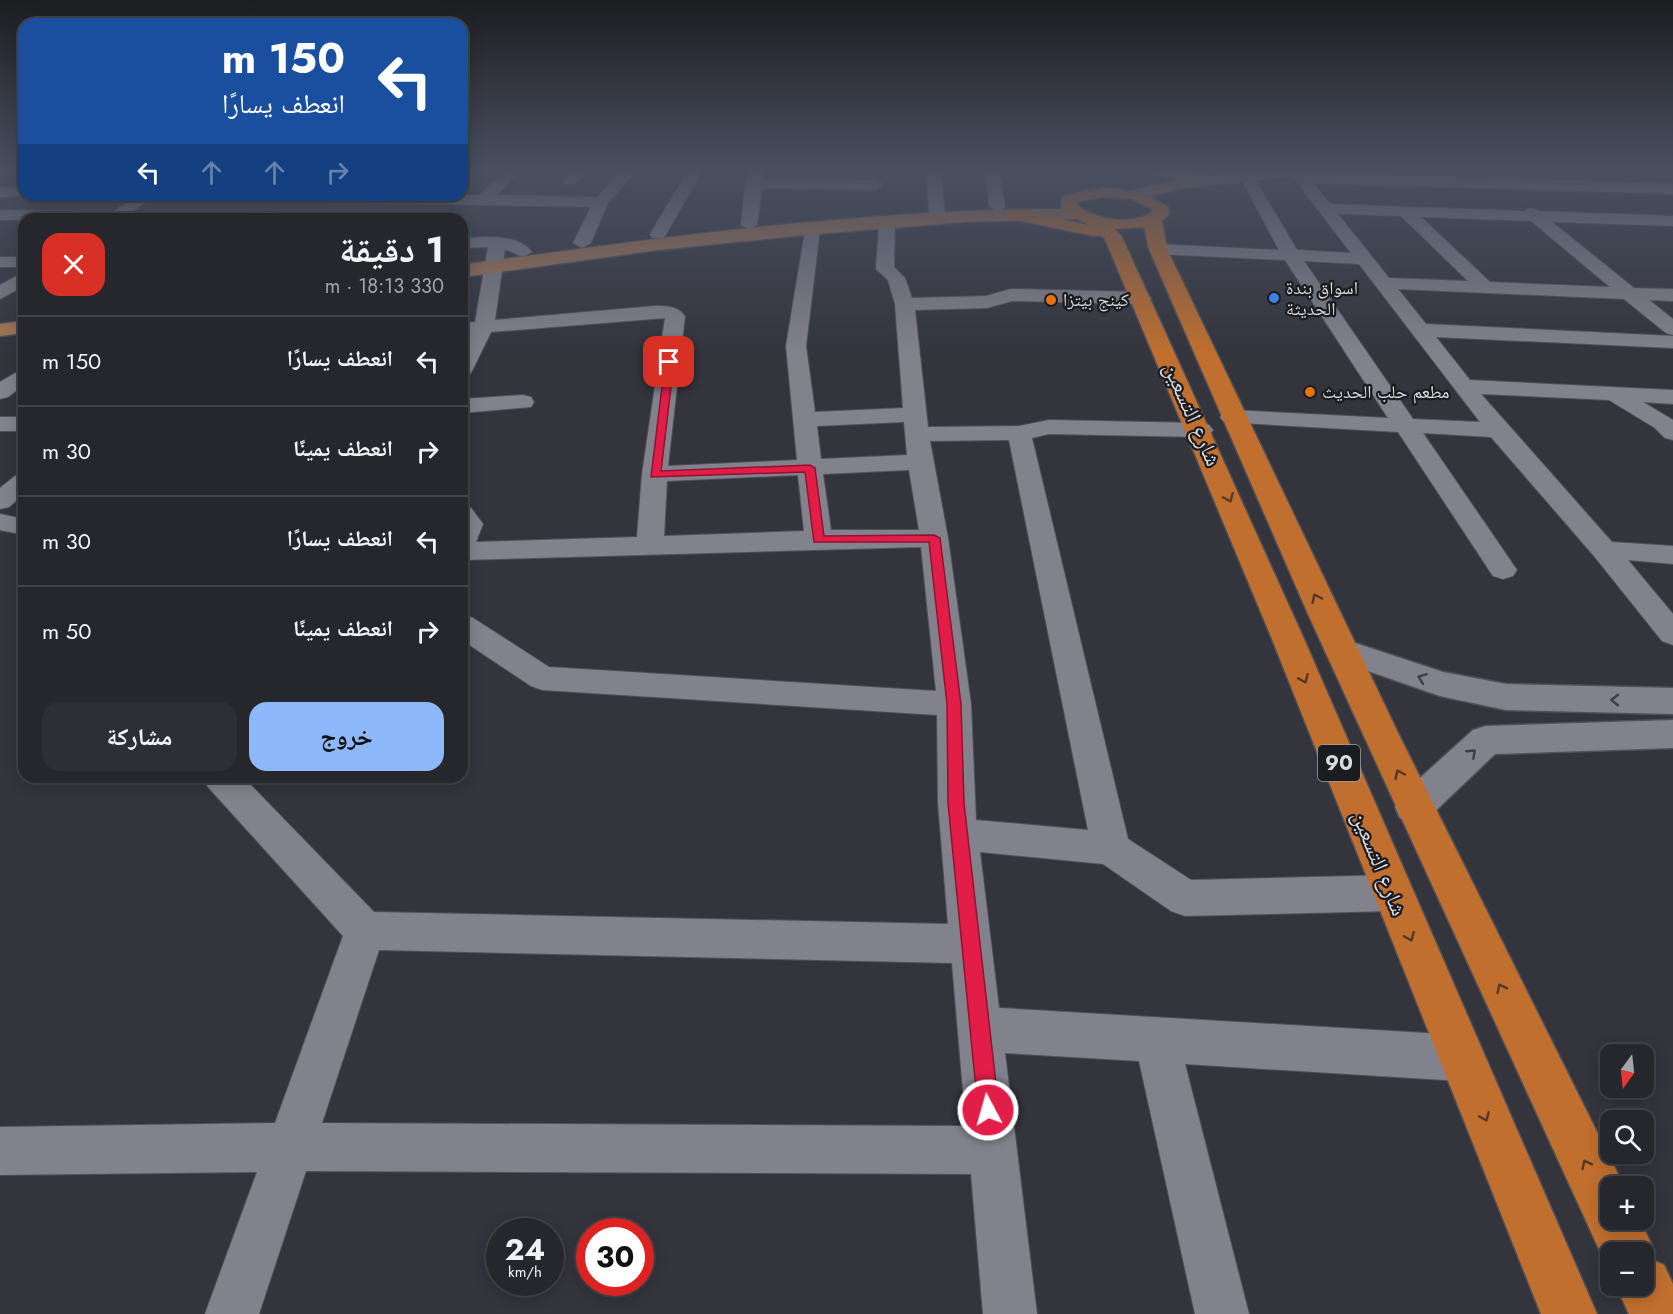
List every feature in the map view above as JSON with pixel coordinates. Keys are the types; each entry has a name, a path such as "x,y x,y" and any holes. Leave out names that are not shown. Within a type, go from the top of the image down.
{"highway":[{"name":"شارع التسعين","path":"1101,232 1216,423 1340,649 1600,1193"},
{"name":"شارع التسعين","path":"1153,232 1216,423 1393,893 1460,1058 1569,1314"},
{"path":"1649,1296 1658,1314"}],"main road":[{"path":"468,260 675,232"},
{"path":"468,268 494,256 777,232"},
{"path":"0,321 18,319"},
{"path":"0,330 18,328"},
{"path":"1340,649 1440,684 1506,697 1673,701"},
{"path":"1414,807 1486,740 1673,734"}],"street":[{"path":"582,243 587,232"},
{"path":"812,232 796,346 818,539"},
{"path":"883,232 885,269 896,278 905,304 917,436 934,538 954,704 956,803 1010,1314"},
{"path":"1211,232 1290,256 1365,259"},
{"path":"1277,232 1290,256 1503,570"},
{"path":"1344,232 1498,430 1604,550 1673,634"},
{"path":"1427,232 1485,287"},
{"path":"1555,232 1673,329"},
{"path":"468,245 494,256 484,327 468,358"},
{"path":"0,262 18,262"},
{"path":"0,293 18,282"},
{"path":"1383,283 1673,295"},
{"path":"905,304 987,302 1011,295 1141,298"},
{"path":"468,328 655,312 668,312 675,316 655,474 650,545"},
{"path":"1420,330 1673,342"},
{"path":"0,392 18,379"},
{"path":"1464,386 1673,397"},
{"path":"1610,394 1634,404 1663,423 1673,433"},
{"path":"468,406 523,402"},
{"path":"804,420 917,436 1019,433 1049,427 1216,423 1405,425 1498,430"},
{"path":"0,423 18,424"},
{"path":"1019,433 1111,848"},
{"path":"655,474 810,468 917,436"},
{"path":"0,501 18,486"},
{"path":"0,522 18,526"},
{"path":"468,551 818,539 934,538"},
{"path":"1604,550 1673,555"},
{"path":"468,628 542,678 954,704"},
{"path":"227,783 365,931 971,944"},
{"path":"959,834 1111,848 1185,898 1393,893"},
{"path":"232,1314 365,931"},
{"path":"980,1029 1460,1058"},
{"path":"1156,1041 1222,1314"},
{"path":"0,1151 290,1147 993,1150"}],"place":[{"name":"اسواق بندة الحديثة","path":"1274,298"},
{"name":"كينج بيتزا","path":"1051,300"},
{"name":"مطعم حلب الحديث","path":"1310,392"}],"route":[{"path":"669,362 655,474 810,468 818,539 934,538 954,704 956,803 988,1110"}]}
